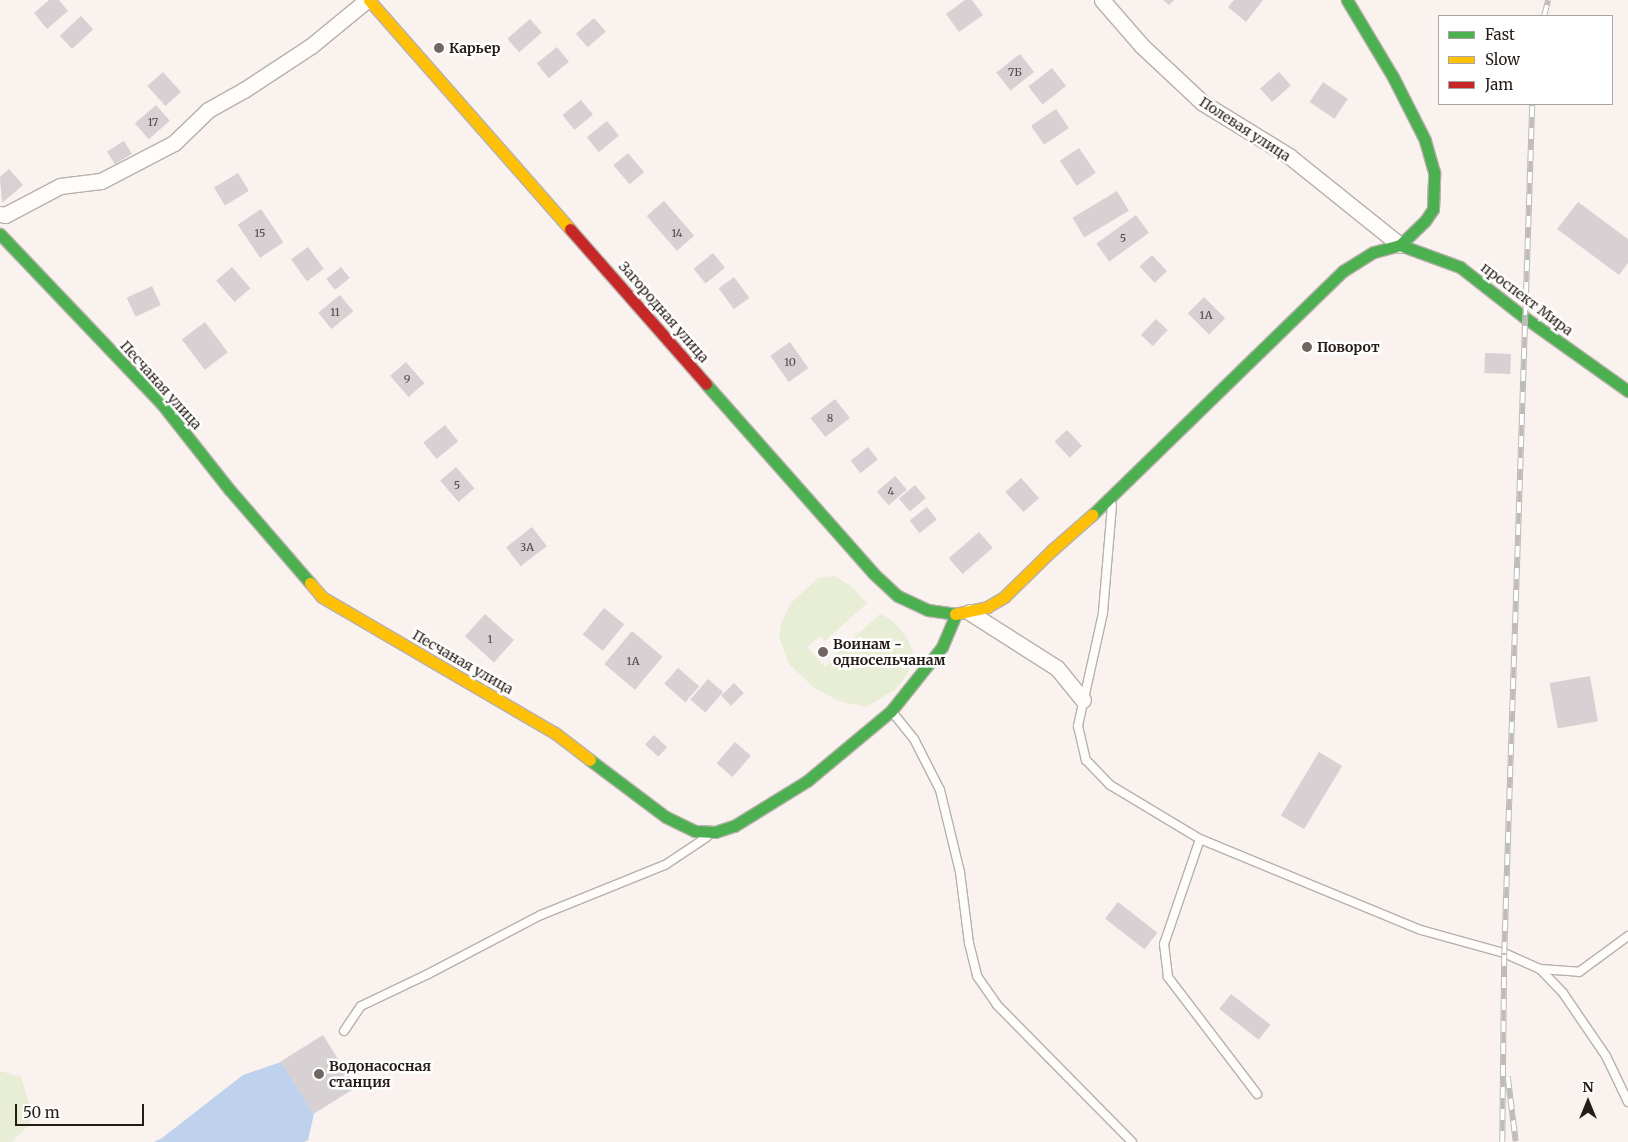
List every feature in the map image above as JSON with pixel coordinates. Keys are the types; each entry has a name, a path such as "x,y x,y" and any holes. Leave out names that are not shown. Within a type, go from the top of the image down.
{"street":[{"path":"0,214 5,215 60,186 101,180 174,143 208,110 244,90 312,46 368,0"},
{"name":"Загородная улица","path":"368,0 874,573 898,596 928,610 962,613"},
{"name":"Полевая улица","path":"1102,0 1142,46 1203,103 1289,156 1400,245"},
{"path":"962,613 987,607 1004,597 1051,551 1112,498 1343,271 1374,252 1400,245 1425,221 1433,209 1434,172 1425,140 1401,92 1347,0"},
{"name":"Песчаная улица","path":"0,234 161,403 228,489 322,597 554,733 666,817 695,831 715,832 734,826 807,780 891,711 942,647 962,613"},
{"name":"проспект Мира","path":"1400,245 1460,266 1524,317 1628,391"},
{"path":"962,613 1057,668 1083,700"}],"lane":[{"path":"1112,498 1103,613 1078,726 1086,760 1110,784 1200,839 1421,930 1504,953 1540,969 1580,972 1601,954 1628,936"},
{"path":"891,711 914,738 940,790 960,872 969,943 977,976 997,1005 1132,1142"},
{"path":"344,1031 361,1006 428,974 541,915 665,865 715,832"},
{"path":"1200,839 1164,944 1168,977 1257,1094"},
{"path":"1540,969 1563,993 1606,1056 1628,1102"}],"green space":[{"path":"835,576 851,586 867,603 825,641 820,636 807,647 825,667 836,657 835,655 881,613 896,624 908,640 914,656 907,675 896,689 866,707 839,701 814,688 789,664 779,637 782,621 791,603 818,578"},
{"path":"0,1071 21,1077 30,1106 30,1124 12,1142 0,1142"}],"water":[{"path":"281,1062 314,1114 308,1140 304,1142 154,1142 162,1138 243,1075"}],"building":[{"path":"49,0 59,0 68,11 47,29 34,13"},
{"path":"965,0 972,0 983,15 959,32 946,14"},
{"path":"1163,0 1174,0 1169,5"},
{"path":"1234,0 1263,0 1246,22 1228,7"},
{"path":"81,16 93,29 72,49 60,36"},
{"path":"594,18 606,32 588,47 576,34"},
{"path":"530,19 542,33 519,52 507,39"},
{"path":"557,47 569,62 549,78 537,63"},
{"path":"1020,54 1034,72 1011,91 996,72"},
{"path":"1052,68 1066,86 1043,105 1028,86"},
{"path":"163,72 181,92 165,106 147,86"},
{"path":"1279,72 1291,86 1272,102 1260,88"},
{"path":"1323,82 1348,99 1334,119 1310,102"},
{"path":"581,100 593,115 574,130 562,115"},
{"path":"156,105 170,121 149,139 135,123"},
{"path":"1056,109 1069,128 1044,145 1031,126"},
{"path":"607,121 619,136 599,152 587,137"},
{"path":"124,141 132,154 115,164 107,152"},
{"path":"1079,148 1096,173 1077,186 1060,161"},
{"path":"628,153 644,172 630,184 613,165"},
{"path":"9,169 23,185 2,203 0,177"},
{"path":"238,173 249,191 225,205 214,187"},
{"path":"1117,191 1129,211 1084,237 1072,218"},
{"path":"664,201 694,236 677,251 647,216"},
{"path":"1578,202 1628,239 1628,263 1619,275 1557,229"},
{"path":"261,209 283,242 260,258 238,225"},
{"path":"1136,215 1149,233 1109,262 1096,244"},
{"path":"308,247 324,269 307,281 291,259"},
{"path":"713,253 725,268 706,283 694,269"},
{"path":"1152,255 1167,271 1155,283 1140,267"},
{"path":"232,267 250,288 235,302 216,281"},
{"path":"341,267 350,278 335,290 326,279"},
{"path":"734,277 749,298 734,309 719,288"},
{"path":"152,286 161,305 135,317 127,298"},
{"path":"340,295 353,311 331,329 318,313"},
{"path":"1204,297 1225,318 1209,334 1188,313"},
{"path":"1156,319 1168,330 1153,346 1141,335"},
{"path":"205,322 228,352 205,370 182,339"},
{"path":"790,342 808,368 789,382 770,356"},
{"path":"1485,353 1511,354 1510,374 1484,373"},
{"path":"406,362 424,383 409,397 390,376"},
{"path":"835,399 850,418 825,437 811,418"},
{"path":"445,425 458,441 436,459 423,443"},
{"path":"1067,430 1082,446 1070,458 1055,442"},
{"path":"868,447 878,460 861,473 851,461"},
{"path":"456,467 474,488 459,502 440,481"},
{"path":"895,476 907,490 889,505 877,492"},
{"path":"1021,478 1039,498 1023,512 1005,492"},
{"path":"915,485 926,498 910,512 899,498"},
{"path":"927,507 937,520 920,533 910,521"},
{"path":"532,527 547,546 521,566 506,547"},
{"path":"979,532 993,548 963,574 949,558"},
{"path":"604,608 624,624 603,651 583,634"},
{"path":"485,614 514,640 494,662 465,636"},
{"path":"632,631 663,657 635,690 604,664"},
{"path":"678,668 699,686 685,702 664,684"},
{"path":"1590,676 1598,721 1558,728 1550,683"},
{"path":"708,679 723,692 705,712 690,699"},
{"path":"734,683 744,693 731,706 721,696"},
{"path":"654,735 667,747 658,757 645,745"},
{"path":"735,742 751,756 732,777 717,763"},
{"path":"1319,752 1342,766 1304,829 1281,815"},
{"path":"1118,902 1157,933 1144,949 1105,919"},
{"path":"1231,994 1270,1025 1259,1040 1219,1009"},
{"name":"Водонасосная станция","path":"323,1035 356,1088 313,1114 281,1061"}],"railway":[{"path":"1544,15 1548,0"},
{"path":"1502,1142 1504,953 1532,105"},
{"path":"1508,1077 1516,1142"}],"traffic: fast":[{"path":"1092,515 1343,271 1374,252 1400,245 1425,221 1433,209 1434,172 1425,140 1393,77 1347,0"},
{"path":"0,234 161,403 229,489 310,583"},
{"path":"1400,245 1460,267 1524,317 1628,391"},
{"path":"706,384 873,573 898,596 928,610 955,614"},
{"path":"590,760 666,817 695,831 715,832 734,826 807,781 891,711 942,647 956,614"}],"traffic: slow":[{"path":"369,0 570,229"},
{"path":"955,614 987,607 1004,597 1051,551 1092,515"},
{"path":"310,583 322,597 555,733 590,760"}],"traffic: jam":[{"path":"570,229 706,384"}],"place":[{"name":"Карьер","path":"439,48"},
{"name":"Поворот","path":"1307,347"},
{"name":"Воинам - односельчанам","path":"823,652"},
{"name":"Водонасосная станция","path":"319,1074"}]}
